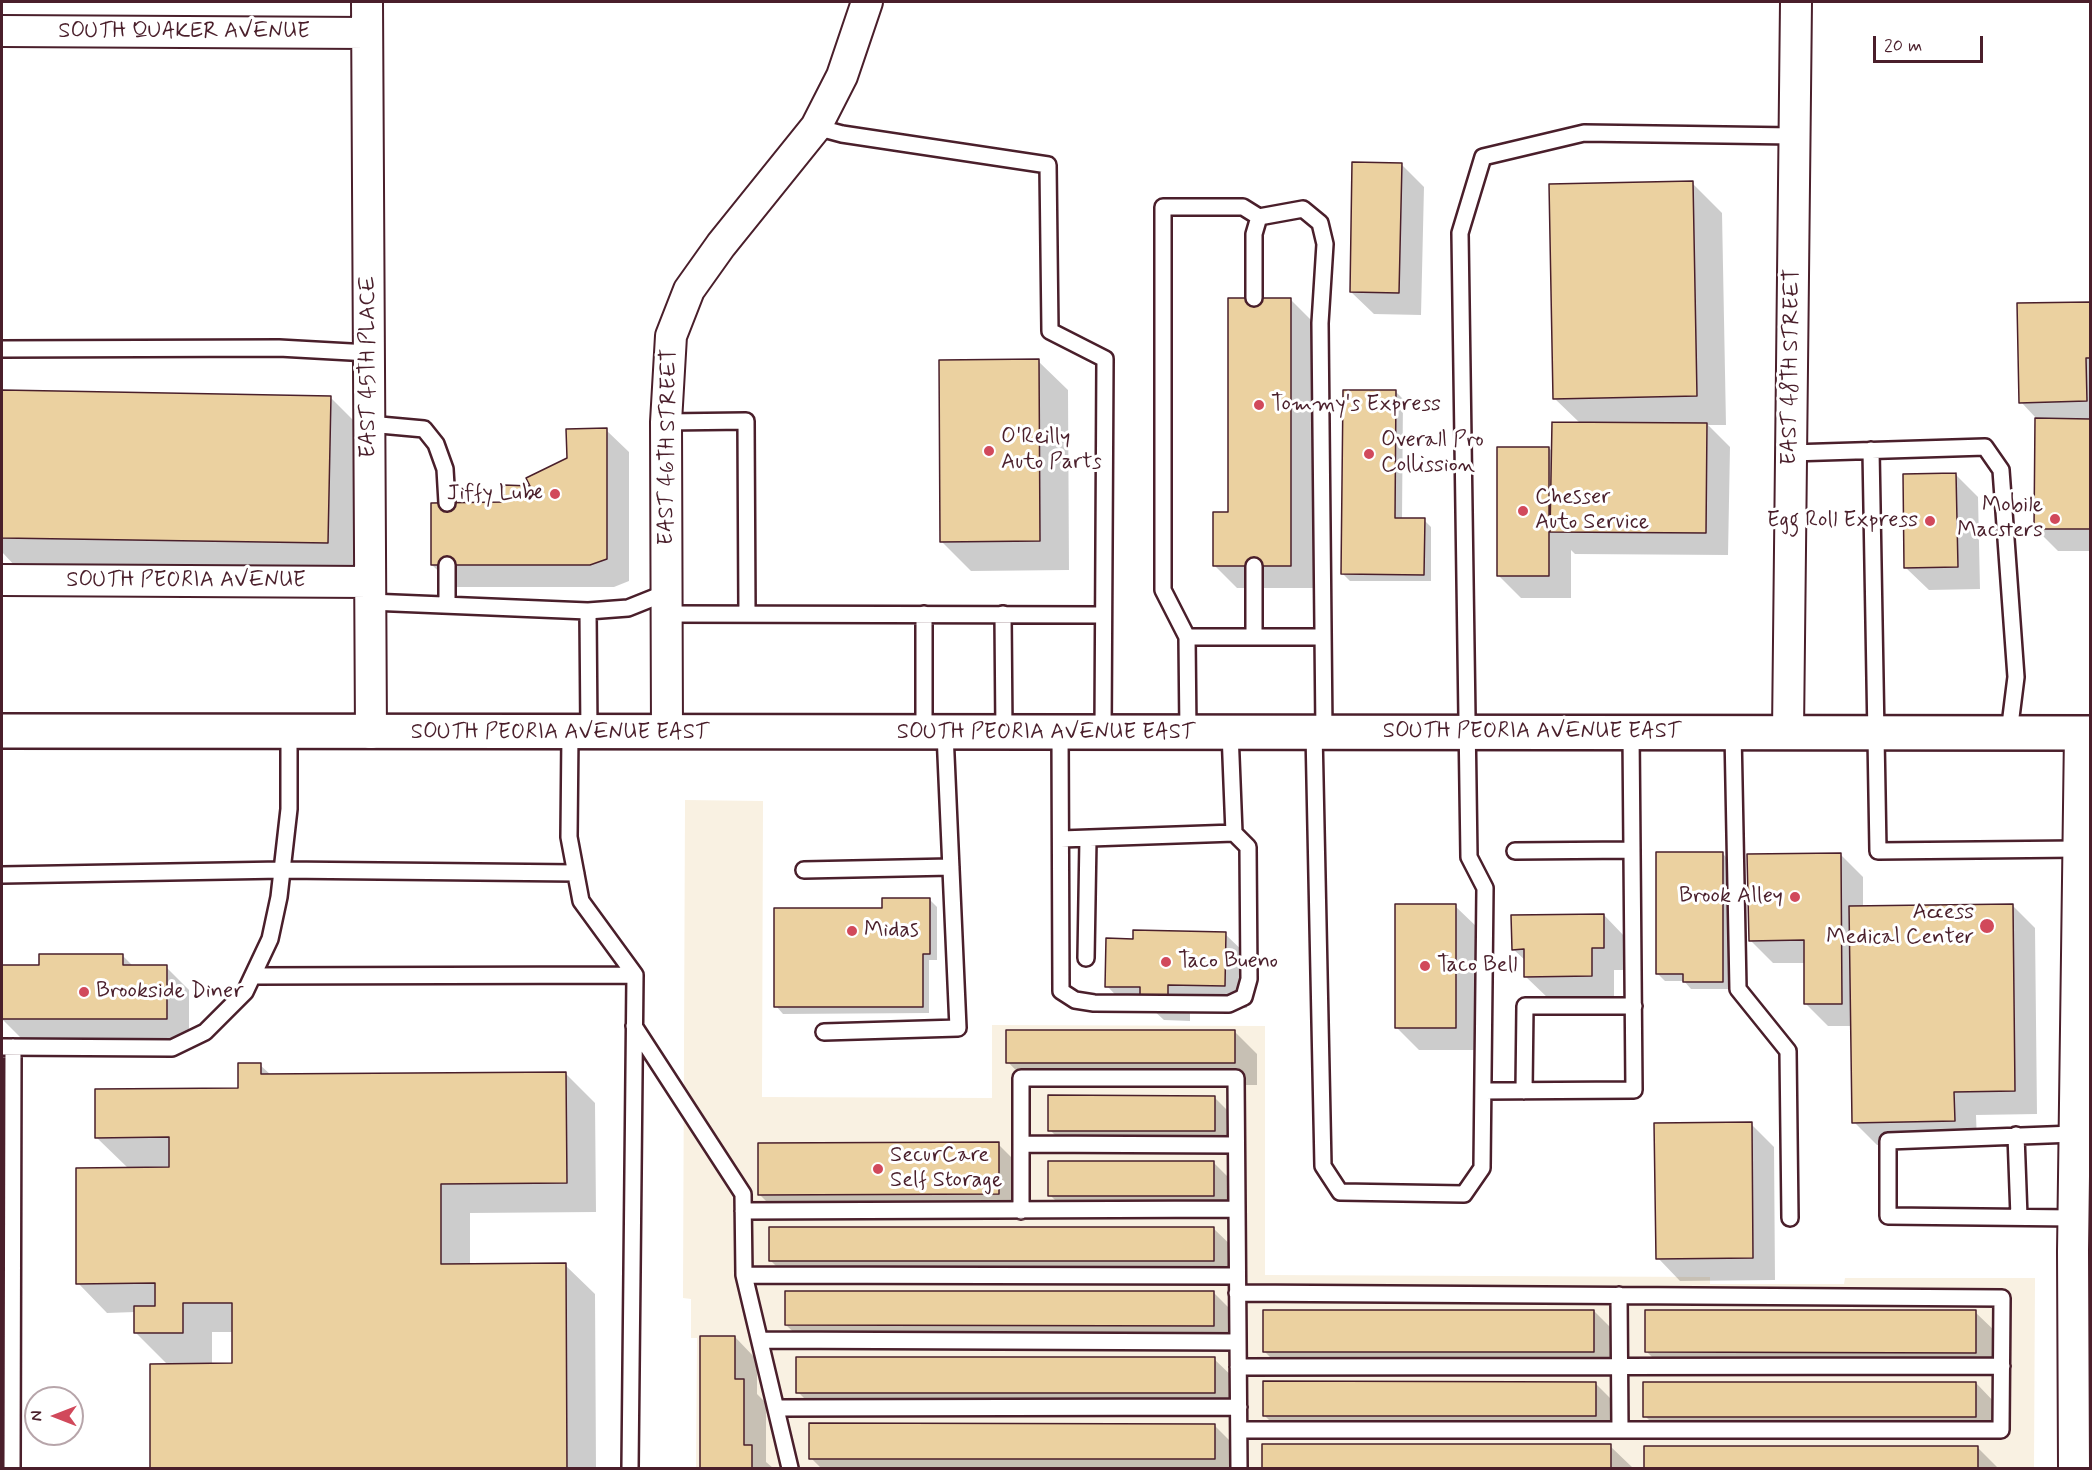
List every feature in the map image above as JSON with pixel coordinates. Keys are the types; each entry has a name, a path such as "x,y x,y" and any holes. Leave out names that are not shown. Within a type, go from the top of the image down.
{"main road":[{"name":"SOUTH PEORIA AVENUE EAST","path":"2,731 2085,733"}],"street":[{"name":"EAST 45TH PLACE","path":"367,2 371,732"},
{"name":"EAST 46TH STREET","path":"667,733 666,422 671,336 689,290 721,245 816,127 842,76 867,2"},
{"name":"EAST 48TH STREET","path":"1788,732 1796,2"},
{"name":"SOUTH QUAKER AVENUE","path":"2,32 367,33"},
{"name":"SOUTH PEORIA AVENUE","path":"2,580 370,592"},
{"path":"2074,1468 2082,1251 2074,1218 2078,849 2085,733"}],"lane":[{"path":"816,127 842,134 1048,165 1050,332 1105,359 1103,732"},
{"path":"1188,732 1187,637 1163,590 1162,207 1243,207 1258,217 1303,209 1320,223 1325,244 1320,323 1323,637 1319,732 1323,1166 1340,1192 1464,1194 1482,1168 1485,888 1469,857 1460,233 1483,157 1584,133 1794,136"},
{"path":"1254,298 1254,234 1258,217"},
{"path":"2,349 279,348 369,354"},
{"path":"666,422 746,421 747,614"},
{"path":"369,424 424,429 436,444 445,469 447,502"},
{"path":"1791,453 1985,447 2001,470 2016,677 2009,732"},
{"path":"1871,450 1878,851 2078,849"},
{"path":"447,565 447,605"},
{"path":"1254,566 1254,637"},
{"path":"370,592 447,605 588,611 668,603 747,614 1103,615"},
{"path":"588,611 580,733 569,837 581,901 635,975 630,1468"},
{"path":"824,1032 958,1028 951,867 924,614"},
{"path":"1003,614 1004,732"},
{"path":"1187,637 1323,637"},
{"path":"12,1468 7,1318 7,1047 172,1048 205,1032 245,992 270,939 282,870 289,809 290,732"},
{"path":"1060,732 1061,991 1075,1000 1094,1003 1229,1004 1244,997 1249,979 1248,847 1234,833 1230,732"},
{"path":"1483,1091 1634,1090 1631,732"},
{"path":"1733,732 1738,989 1788,1051 1790,1218"},
{"path":"1061,839 1234,833"},
{"path":"1086,958 1088,839"},
{"path":"1515,851 1632,850"},
{"path":"804,870 951,867"},
{"path":"2,875 282,870 576,873"},
{"path":"253,976 635,975"},
{"path":"1524,1091 1525,1006 1634,1006"},
{"path":"634,1026 743,1194 744,1275 790,1468"},
{"path":"1020,1211 1020,1078 1236,1078 1239,1468"},
{"path":"2074,1134 1887,1142 1887,1216 2074,1218"},
{"path":"2016,1135 2019,1217"},
{"path":"1020,1144 1236,1145"},
{"path":"743,1211 1237,1209"},
{"path":"744,1275 1237,1276"},
{"path":"1237,1293 2002,1298 2001,1430 1239,1430"},
{"path":"1619,1295 1620,1430"},
{"path":"759,1340 1238,1342"},
{"path":"1238,1366 2002,1366"},
{"path":"776,1408 1239,1407"}],"shaded area":[{"name":"SecurCare Self Storage","path":"685,800 763,801 762,1097 992,1098 992,1025 1265,1026 1265,1275 1710,1277 1710,1284 1844,1284 1845,1278 2035,1278 2034,1468 696,1468 697,1338 691,1338 691,1299 683,1298"}],"building":[{"path":"1352,162 1402,163 1399,293 1350,292"},
{"path":"1693,181 1697,396 1553,399 1549,184"},
{"name":"Tommy's Express","path":"1228,298 1291,298 1291,566 1213,566 1213,512 1228,512"},
{"path":"2090,302 2090,358 2086,358 2087,401 2019,403 2017,303"},
{"name":"O'Reilly Auto Parts","path":"1039,359 1040,541 940,542 939,360"},
{"path":"2,390 331,396 328,543 2,538"},
{"name":"Overall Pro Collission","path":"1343,390 1396,390 1395,518 1425,518 1424,575 1341,574"},
{"path":"2035,418 2090,419 2090,529 2034,529"},
{"path":"1552,422 1707,423 1706,533 1550,532"},
{"name":"Jiffy Lube","path":"607,428 607,559 590,565 431,565 431,503 504,502 504,485 530,486 526,478 567,458 566,429"},
{"name":"Chesser Auto Service","path":"1497,447 1549,447 1549,576 1497,576"},
{"name":"Egg Roll Express","path":"1956,473 1958,567 1904,568 1903,474"},
{"path":"1656,852 1723,852 1723,982 1683,982 1683,974 1656,974"},
{"name":"Brook Alley","path":"1841,853 1842,1004 1804,1004 1804,940 1749,941 1747,854"},
{"name":"Midas","path":"882,898 930,898 930,954 923,954 923,1007 774,1007 774,908 882,908"},
{"name":"Taco Bell","path":"1395,904 1456,904 1456,1028 1395,1028"},
{"path":"2013,904 2015,1091 1954,1092 1955,1121 1852,1123 1849,906"},
{"path":"1604,914 1604,948 1592,948 1592,976 1524,977 1524,949 1512,950 1511,915"},
{"name":"Taco Bueno","path":"1133,930 1226,932 1225,986 1168,985 1168,999 1140,998 1140,987 1105,987 1106,938 1133,939"},
{"name":"Brookside Diner","path":"39,954 123,954 123,965 167,965 167,1019 2,1019 2,965 39,965"},
{"path":"1006,1030 1235,1030 1235,1063 1006,1063"},
{"path":"238,1063 261,1063 261,1074 566,1072 567,1183 441,1184 441,1264 566,1263 567,1468 150,1468 150,1364 232,1363 232,1303 183,1303 183,1333 134,1333 134,1306 155,1306 155,1283 76,1284 76,1168 169,1167 169,1137 95,1138 95,1089 238,1088"},
{"path":"1048,1095 1215,1096 1215,1131 1048,1131"},
{"path":"1752,1122 1753,1258 1656,1259 1654,1123"},
{"name":"SecurCare Self Storage","path":"999,1142 999,1194 758,1195 758,1143"},
{"path":"1048,1161 1214,1161 1214,1196 1048,1196"},
{"path":"769,1227 1214,1227 1214,1261 769,1261"},
{"path":"785,1291 1214,1291 1214,1326 785,1325"},
{"path":"1263,1310 1594,1310 1594,1352 1263,1352"},
{"path":"1645,1310 1976,1310 1976,1353 1645,1352"},
{"path":"700,1336 735,1336 735,1379 744,1379 744,1445 752,1445 752,1468 700,1468"},
{"path":"796,1357 1215,1357 1215,1393 796,1393"},
{"path":"1263,1381 1596,1382 1596,1416 1263,1416"},
{"path":"1643,1382 1976,1382 1976,1417 1643,1417"},
{"path":"809,1423 1215,1424 1215,1459 809,1459"},
{"path":"1262,1444 1611,1444 1611,1468 1262,1468"},
{"path":"1644,1446 1978,1446 1978,1468 1644,1468"}],"place":[{"name":"Tommy's Express","path":"1259,405"},
{"name":"O'Reilly Auto Parts","path":"989,451"},
{"name":"Overall Pro Collission","path":"1369,454"},
{"name":"Jiffy Lube","path":"555,494"},
{"name":"Chesser Auto Service","path":"1523,511"},
{"name":"Mobile Macsters","path":"2055,519"},
{"name":"Egg Roll Express","path":"1930,521"},
{"name":"Brook Alley","path":"1795,897"},
{"name":"Access Medical Center","path":"1987,926"},
{"name":"Midas","path":"852,931"},
{"name":"Taco Bueno","path":"1166,962"},
{"name":"Taco Bell","path":"1425,966"},
{"name":"Brookside Diner","path":"84,992"},
{"name":"SecurCare Self Storage","path":"878,1169"}]}
